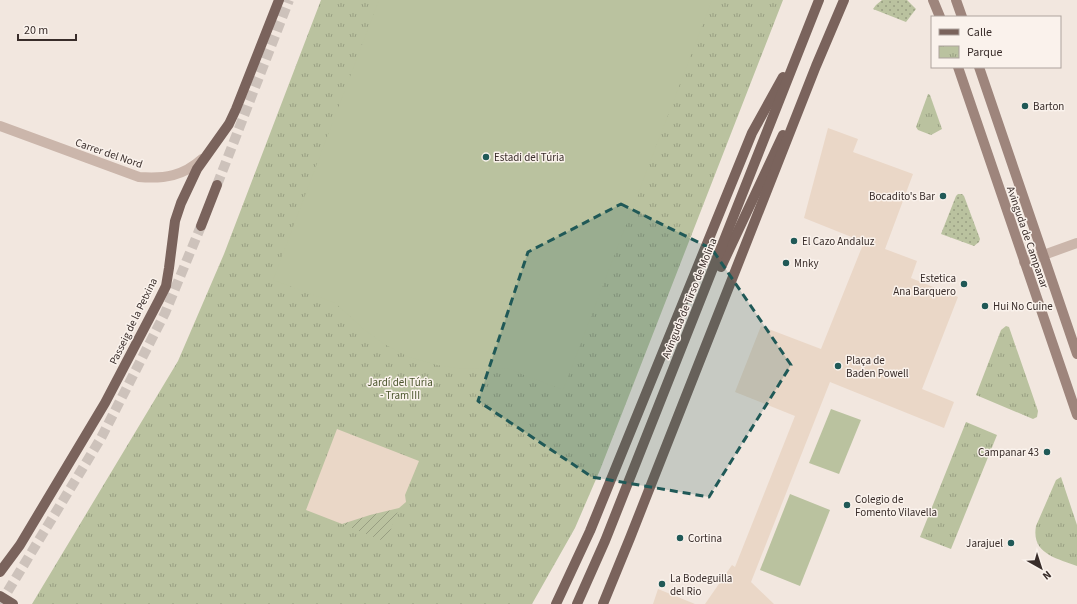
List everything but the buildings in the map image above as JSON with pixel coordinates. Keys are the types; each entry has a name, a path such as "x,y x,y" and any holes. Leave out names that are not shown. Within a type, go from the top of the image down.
{"main road":[{"name":"Passeig de la Petxina","path":"0,572 20,545 105,403 159,300 167,280 175,221 181,202 197,169 229,124 278,0"},
{"name":"Avinguda de Tirso de Molina","path":"577,604 605,540 819,0"},
{"path":"603,604 816,66 844,0"},
{"path":"933,0 940,16"},
{"path":"956,0 962,16"},
{"path":"556,604 590,531 752,133 801,45"},
{"path":"681,350 816,66"},
{"name":"Avinguda de Campanar","path":"958,68 1077,415"},
{"name":"Avinguda de Campanar","path":"979,68 1077,354"},
{"path":"200,226 216,185"},
{"path":"0,596 13,604"}],"street":[{"name":"Carrer del Nord","path":"0,126 139,177 155,178 184,172 193,168 208,153"},
{"path":"1024,262 1077,243"}],"highlighted area":[{"path":"621,204 712,249 791,365 709,497 592,477 478,401 528,252"}],"green space":[{"name":"Jardí del Túria - Tram III","path":"321,0 783,0 600,470 575,528 532,604 32,604 178,361 224,254"},
{"name":"Estadi del Túria","path":"379,0 712,0 563,390 506,368 462,369 437,365 409,357 384,344 366,331 335,303 273,280"},
{"path":"882,0 907,0 916,9 906,22 873,9"},
{"path":"928,94 930,95 942,129 931,135 918,130 916,127"},
{"path":"958,194 962,194 964,196 980,239 974,246 941,234"},
{"path":"1006,326 1009,327 1038,411 1037,417 1033,419 976,395 1001,330"},
{"path":"831,409 861,420 839,474 809,463"},
{"path":"966,422 997,435 951,549 920,537"},
{"path":"1061,477 1077,525 1077,566 1047,554 1037,543 1036,526 1056,480"},
{"path":"790,494 830,510 800,586 760,570"},
{"path":"399,508 386,542 342,524 370,515"}],"shaded area":[{"name":"Plaça de Baden Powell","path":"828,128 858,139 853,152 913,174 885,249 917,261 911,278 958,297 922,389 954,402 944,428 830,382 751,582 774,604 705,604 732,565 735,567 795,416 735,392 761,326 821,349 864,242 804,218"},
{"path":"337,429 419,461 405,495 406,502 399,508 342,524 306,510"},
{"path":"658,589 695,604 653,604"}],"tunnel":[{"path":"217,185 289,0"},
{"path":"0,604 101,438 165,313 201,226"}],"place":[{"name":"Barton","path":"1025,106"},
{"name":"Estadi del Túria","path":"486,157"},
{"name":"Bocadito's Bar","path":"943,196"},
{"name":"El Cazo Andaluz","path":"794,241"},
{"name":"Mnky","path":"786,263"},
{"name":"Estetica Ana Barquero","path":"964,284"},
{"name":"Hui No Cuine","path":"985,306"},
{"name":"Plaça de Baden Powell","path":"838,366"},
{"name":"Campanar 43","path":"1047,452"},
{"name":"Colegio de Fomento Vilavella","path":"847,505"},
{"name":"Cortina","path":"680,538"},
{"name":"Jarajuel","path":"1011,543"},
{"name":"La Bodeguilla del Rio","path":"662,584"}]}
